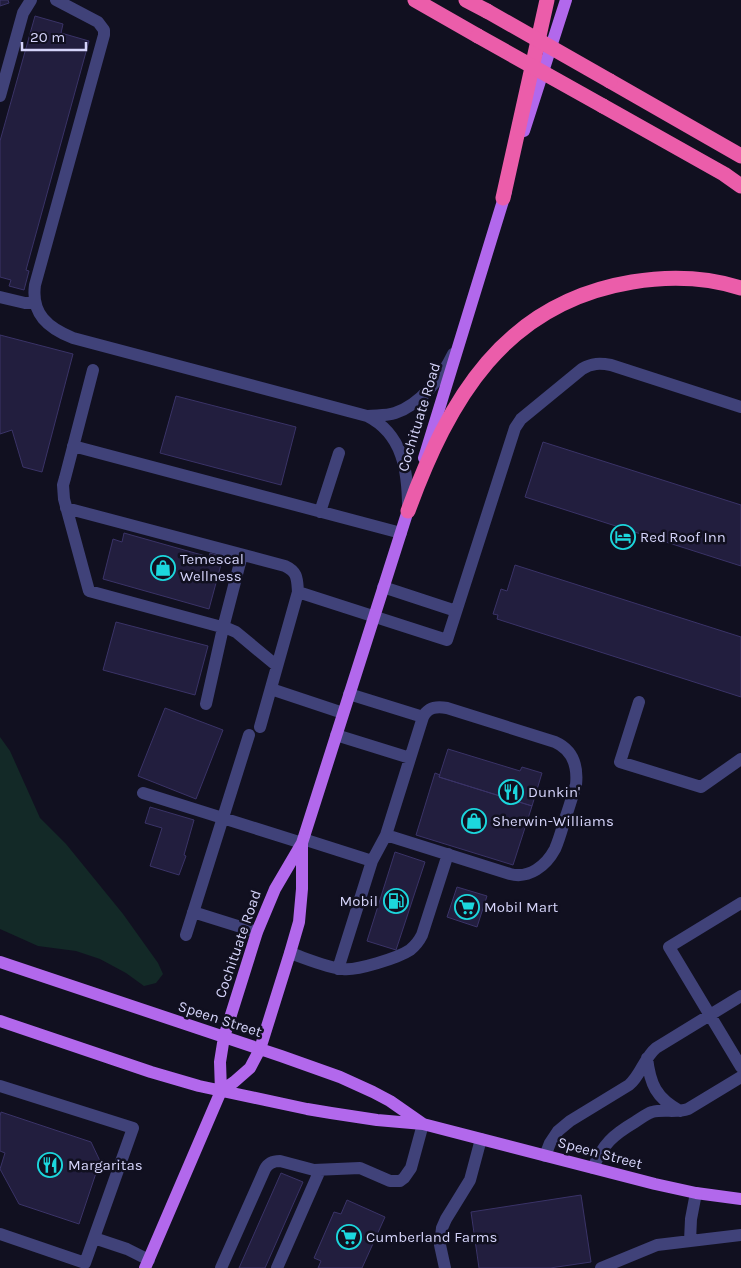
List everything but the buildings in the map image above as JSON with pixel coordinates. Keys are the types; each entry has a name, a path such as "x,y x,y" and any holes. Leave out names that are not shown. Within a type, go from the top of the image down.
{"highway":[{"path":"415,0 708,165 741,186"},
{"path":"466,0 741,156"},
{"path":"503,198 547,0"},
{"path":"408,511 438,437 466,389 494,354 517,331 530,322 572,299 604,288 636,281 668,278 692,279 717,282 741,288"}],"main road":[{"name":"Cochituate Road","path":"147,1264 222,1091 220,1062 224,1037 257,932 275,889 302,841 408,511 541,75 566,0"},
{"name":"Cochituate Road","path":"222,1091 250,1068 260,1049 299,922 302,889 302,841"},
{"name":"Speen Street","path":"0,962 260,1049 357,1084 390,1101 423,1124"},
{"name":"Speen Street","path":"0,1021 175,1079 222,1091 332,1113 423,1124 655,1184 741,1200"}],"lane":[{"path":"0,96 23,14 30,0"},
{"path":"56,0 98,22 104,30 104,35 35,285 35,303 44,320 55,329 73,338 367,416 382,424 394,439 399,450 404,463 408,491 408,511"},
{"path":"0,297 21,303 35,303"},
{"path":"367,416 396,413 414,404 426,393 445,369 459,343"},
{"path":"298,592 447,640 516,428 521,420 582,368 591,364 611,365 741,407"},
{"path":"94,370 63,485 66,508 89,592 236,632 277,666"},
{"path":"73,446 401,533"},
{"path":"320,512 340,453"},
{"path":"66,508 290,568 294,571 298,592 260,727"},
{"path":"206,704 242,555"},
{"path":"383,587 456,611"},
{"path":"271,688 344,712"},
{"path":"349,694 423,717"},
{"path":"639,702 620,762 701,787 741,759"},
{"path":"338,968 372,861 386,835 425,714 433,708 443,707 555,742 566,748 576,767 576,785 556,848 547,860 535,870 522,875 514,875 386,835"},
{"path":"336,735 410,758"},
{"path":"186,934 249,736"},
{"path":"143,793 372,861"},
{"path":"290,953 338,968 358,969 403,954 412,948 422,935 448,854"},
{"path":"741,903 669,947 741,1066"},
{"path":"193,912 257,932"},
{"path":"545,1156 550,1143 558,1131 570,1121 629,1085 636,1078 647,1058 656,1048 741,996"},
{"path":"647,1058 650,1076 657,1092 671,1106 680,1111"},
{"path":"593,1168 602,1150 613,1137 626,1127 652,1112 688,1109 741,1076"},
{"path":"0,1086 134,1128 84,1263 0,1234"},
{"path":"222,1268 267,1166 274,1161 280,1161 308,1170 355,1168 390,1181 400,1181 411,1168 423,1124"},
{"path":"444,1265 440,1245 442,1228 470,1180 481,1139"},
{"path":"277,1268 320,1170"},
{"path":"690,1241 690,1219 696,1193"},
{"path":"600,1268 656,1245 741,1235"},
{"path":"94,1238 127,1249 147,1264"}],"green space":[{"path":"0,737 10,751 40,818 66,844 123,914 158,963 163,974 156,983 144,986 126,973 100,959 76,951 38,946 0,929"}],"place":[{"name":"Red Roof Inn","path":"623,537"},
{"name":"Temescal Wellness","path":"163,568"},
{"name":"Dunkin'","path":"511,792"},
{"name":"Sherwin-Williams","path":"474,821"},
{"name":"Mobil","path":"396,901"},
{"name":"Mobil Mart","path":"467,907"},
{"name":"Margaritas","path":"50,1165"},
{"name":"Cumberland Farms","path":"349,1237"}]}
